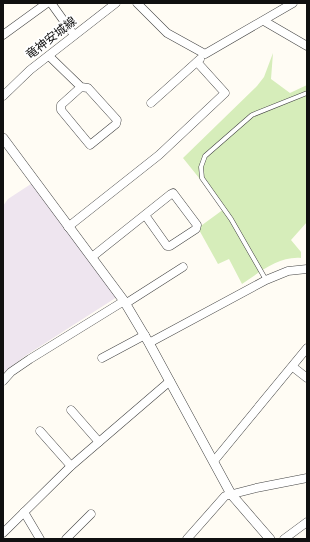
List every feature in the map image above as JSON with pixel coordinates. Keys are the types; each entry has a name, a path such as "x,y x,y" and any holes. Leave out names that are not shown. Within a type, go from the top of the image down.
{"street":[{"path":"3,35 47,3"},
{"path":"51,3 74,35"},
{"name":"竜神安城線","path":"3,96 30,70 116,3"},
{"path":"137,3 167,33 205,54"},
{"path":"151,103 205,54 293,3"},
{"path":"264,21 307,46"},
{"path":"49,56 81,88 88,88 118,120 116,124 90,145 61,110 61,105 81,88"},
{"path":"68,227 159,155 225,93 197,62"},
{"path":"3,138 124,302 147,339 231,494 270,539"},
{"path":"92,257 145,215 173,193 197,225 196,229 170,246 167,246 145,215"},
{"path":"3,381 11,372 30,359 183,268"},
{"path":"102,358 147,339 266,280 288,271 307,269"},
{"path":"214,461 293,367 307,348"},
{"path":"293,367 307,378"},
{"path":"3,533 71,466 170,381"},
{"path":"71,410 99,442"},
{"path":"40,431 71,466"},
{"path":"186,539 225,496 307,478"},
{"path":"24,512 40,539"},
{"path":"66,539 91,514"},
{"path":"284,539 307,522"}],"lane":[{"path":"266,280 231,219 202,178 201,167 205,156 252,115 307,93"}],"shaded area":[{"path":"34,182 117,297 25,356 3,373 3,206 8,199"}],"green space":[{"path":"273,53 271,79 290,93 307,85 307,222 291,240 301,252 301,258 293,258 277,262 242,284 229,259 218,264 198,228 224,209 183,158 257,86 264,77"}]}
